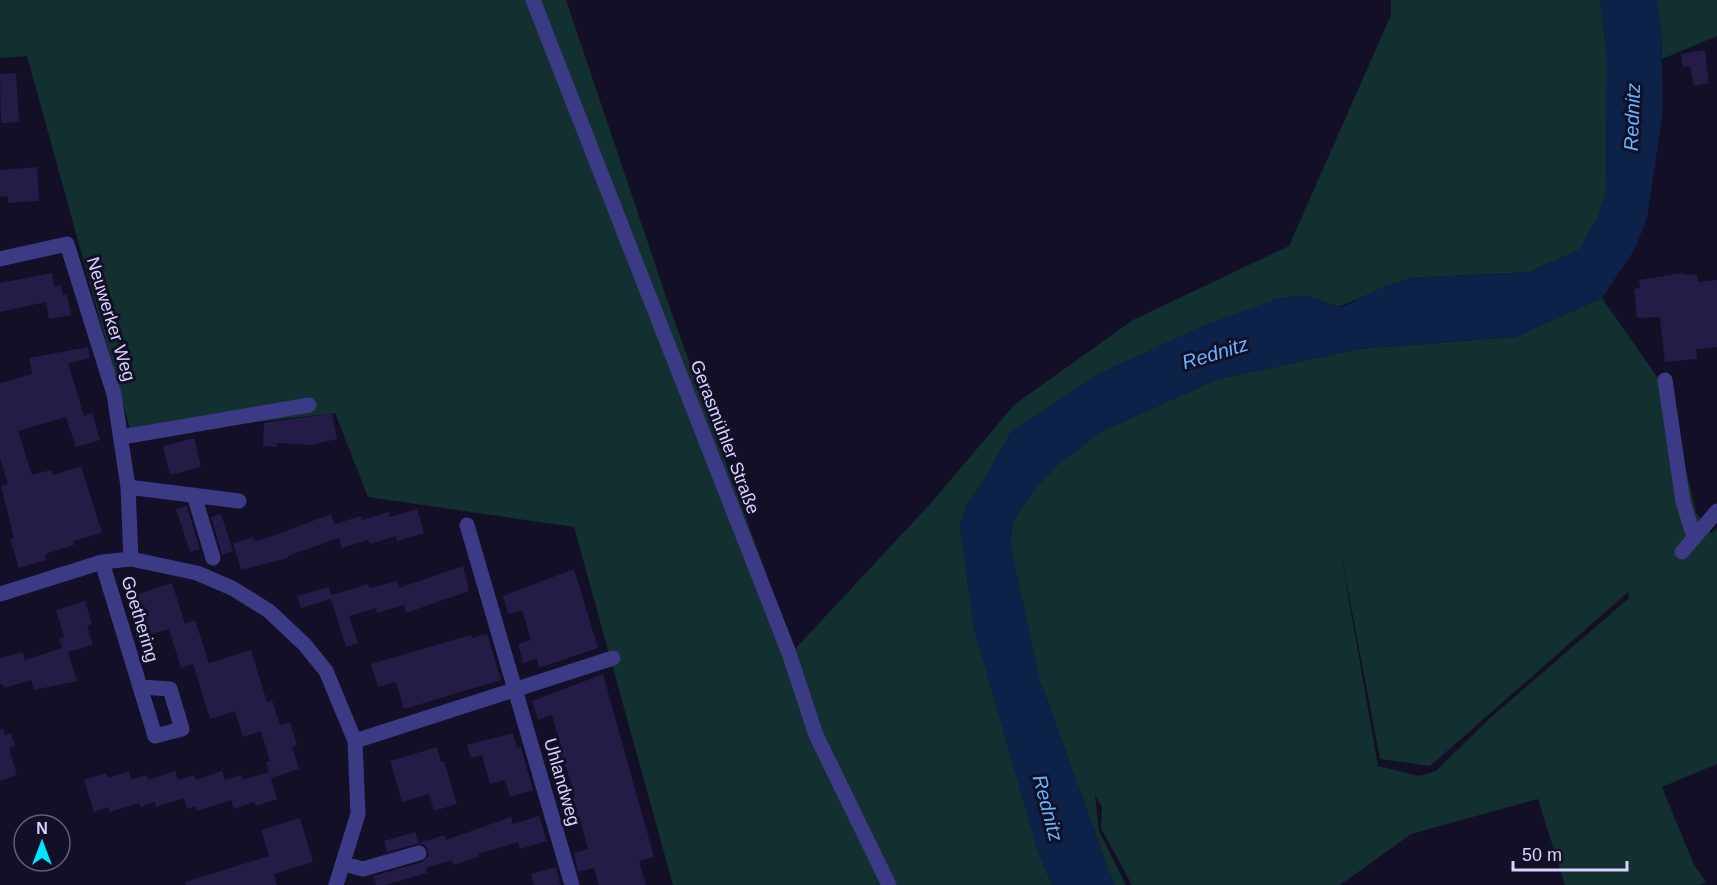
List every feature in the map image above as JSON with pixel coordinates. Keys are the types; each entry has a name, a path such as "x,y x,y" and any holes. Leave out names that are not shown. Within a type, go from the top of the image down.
{"street":[{"name":"Gerasmühler Straße","path":"533,0 780,631 816,735 889,885"},
{"name":"Neuwerker Weg","path":"0,259 67,244 114,394 128,487 131,559"},
{"path":"1665,380 1684,505 1694,537"},
{"path":"122,437 309,405"},
{"path":"128,487 239,501"},
{"path":"194,495 213,558"},
{"path":"1682,552 1717,511"},
{"name":"Uhlandweg","path":"467,525 572,885"},
{"name":"Goethering","path":"0,594 102,562 131,559 198,573 232,588 269,611 305,645 326,671 355,741 358,814 336,885"},
{"name":"Goethering","path":"102,562 141,687"},
{"path":"355,741 613,658"},
{"path":"344,864 363,869 419,853"}],"green space":[{"path":"0,0 566,0 673,317 794,650 932,502 1014,405 1133,320 1289,246 1391,15 1391,0 1600,0 1607,56 1606,191 1596,221 1579,250 1529,272 1410,278 1338,307 1305,295 1011,432 982,484 967,504 960,526 974,628 1038,851 1052,885 673,885 574,527 368,497 335,413 132,436 27,56 0,58"},
{"path":"1656,0 1717,0 1717,36 1662,59 1661,27"},
{"path":"1602,298 1667,391 1696,512 1711,533 1717,528 1717,764 1662,787 1694,865 1706,882 1699,885 1565,885 1538,799 1411,834 1340,885 1132,885 1101,828 1102,807 1095,795 1099,831 1126,885 1114,885 1039,678 1010,544 1013,522 1032,492 1059,463 1102,431 1218,379 1359,349 1515,337","holes":["1339,543 1380,759 1430,766 1628,592 1629,598 1490,718 1436,771 1419,776 1378,766"]}],"water":[{"name":"Rednitz","path":"1600,0 1656,0 1661,27 1663,111 1647,218 1635,249 1602,298 1515,337 1359,349 1218,379 1102,431 1059,463 1032,492 1013,522 1010,544 1039,678 1114,885 1052,885 1038,851 974,628 960,526 967,504 982,484 1011,432 1094,376 1200,327 1279,298 1305,295 1338,307 1346,306 1373,291 1410,278 1529,272 1579,250 1596,221 1606,191 1607,56"}],"building":[{"path":"1705,50 1709,83 1694,86 1690,66 1683,67 1681,54"},
{"path":"16,73 19,122 1,123 0,74"},
{"path":"37,167 39,201 8,203 8,196 0,197 0,170"},
{"path":"52,273 54,286 61,285 63,295 67,294 71,315 49,319 46,302 0,312 0,283"},
{"path":"1683,273 1683,275 1697,274 1698,282 1717,280 1717,347 1696,349 1697,359 1665,362 1660,317 1637,318 1634,289 1640,288 1639,280"},
{"path":"88,347 90,358 68,363 84,416 92,413 100,440 76,447 66,417 18,431 32,475 51,470 53,475 81,466 102,533 73,541 74,545 45,554 46,560 19,568 10,539 14,538 1,486 8,484 0,458 0,383 32,374 29,358"},
{"path":"332,413 337,439 312,445 277,443 277,447 263,446 264,423"},
{"path":"194,438 201,467 170,475 163,446"},
{"path":"187,506 200,549 190,552 176,509"},
{"path":"417,509 424,533 397,541 396,536 370,544 368,540 342,548 339,538 288,556 288,558 241,570 233,543 253,537 254,541 267,538 331,514 335,524 361,516 362,520 389,512 390,517"},
{"path":"221,514 233,551 222,555 211,517"},
{"path":"463,566 469,591 406,613 404,605 377,613 376,608 349,616 358,643 346,647 331,599 301,608 297,596 329,587 331,595 368,584 370,588 397,581 399,588"},
{"path":"574,569 598,648 539,668 537,659 523,663 518,644 531,640 522,610 508,614 503,596"},
{"path":"172,583 185,624 195,620 209,663 251,650 267,702 272,700 280,725 290,722 297,745 292,747 299,769 271,778 266,762 270,761 261,731 243,737 235,711 210,719 193,664 181,668 169,629 138,638 126,598"},
{"path":"85,601 92,624 87,626 93,645 68,652 77,681 34,690 31,680 4,688 3,684 0,684 0,658 23,652 25,660 62,648 59,639 64,637 56,610"},
{"path":"487,634 501,680 404,709 396,682 378,687 371,664 471,635 472,638"},
{"path":"603,674 654,857 639,861 646,885 599,885 594,868 578,872 574,853 588,849 579,816 566,820 560,802 575,797 566,766 552,770 547,751 561,747 552,715 538,720 532,701"},
{"path":"0,729 3,729 5,735 11,733 15,746 9,748 17,775 0,781"},
{"path":"513,733 517,748 521,747 533,790 510,797 505,780 490,784 482,755 471,758 467,745"},
{"path":"437,747 441,762 444,761 457,804 434,811 429,794 402,802 390,761"},
{"path":"129,771 131,780 147,775 148,780 175,771 178,780 194,775 196,780 222,771 225,780 241,775 242,780 269,772 277,799 256,806 254,802 234,809 231,800 197,811 196,806 187,809 184,798 156,807 155,802 140,807 139,803 110,812 108,807 94,812 84,780 106,773 108,778"},
{"path":"539,816 547,841 520,849 518,842 478,854 479,857 453,865 452,860 426,868 427,873 385,885 376,885 373,876 422,862 429,855 426,846 421,843 387,852 384,841 415,832 419,843 445,835 446,840 511,817 513,824"},
{"path":"300,818 313,862 274,874 277,885 186,885 185,882 269,856 261,830"},
{"path":"556,867 560,885 534,885 531,874"}]}
